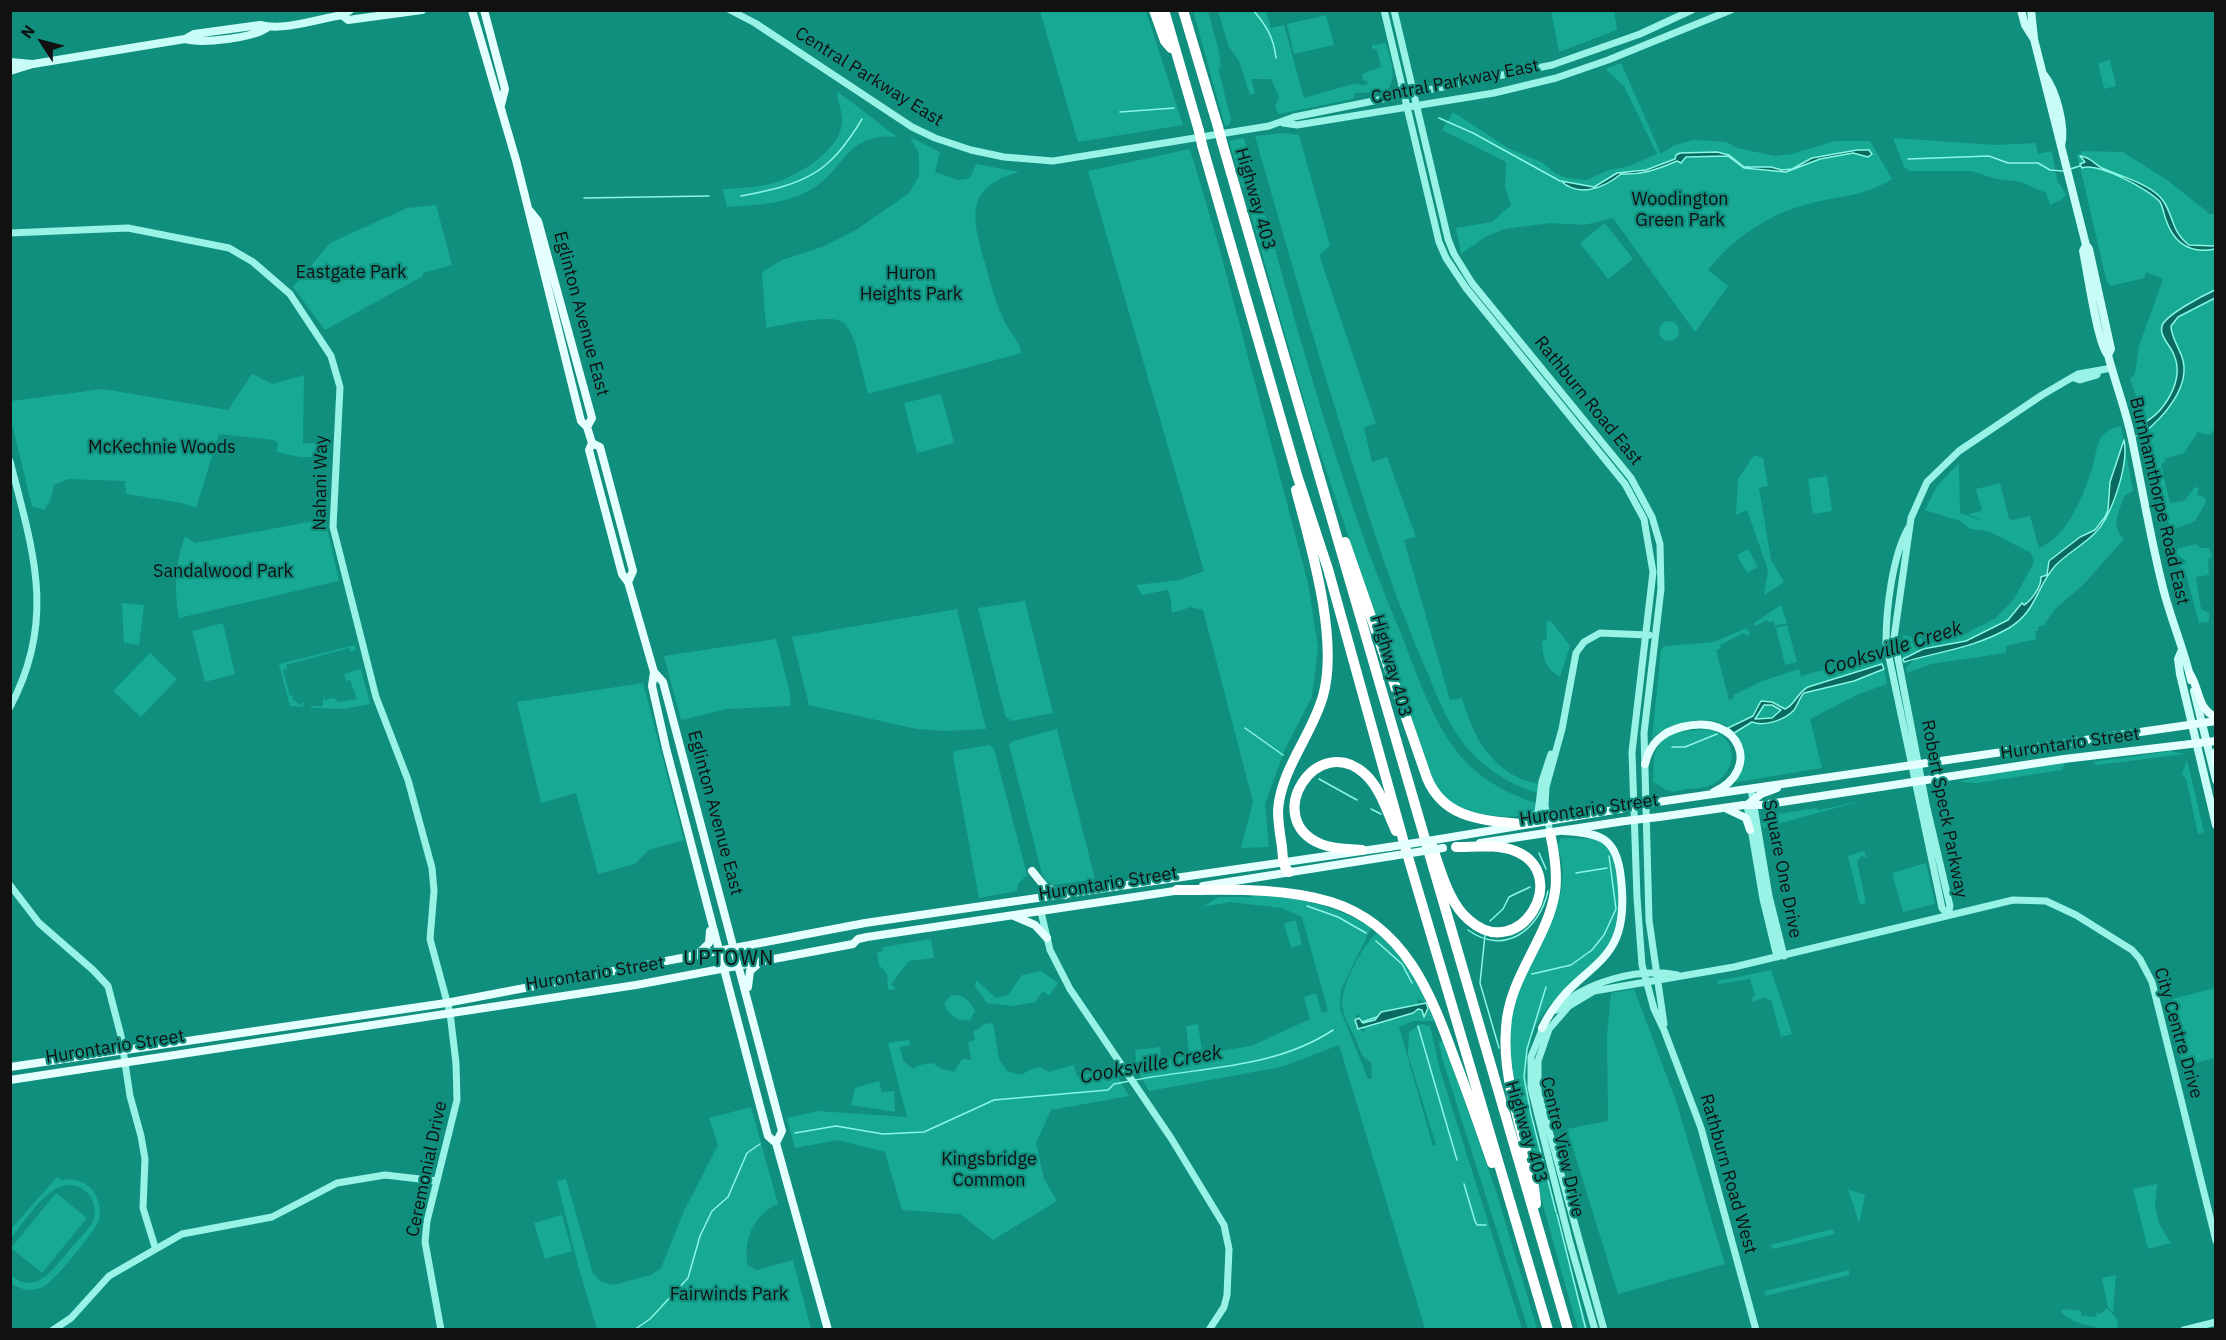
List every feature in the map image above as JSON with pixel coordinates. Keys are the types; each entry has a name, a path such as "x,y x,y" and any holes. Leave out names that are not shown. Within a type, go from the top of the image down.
{"highway":[{"path":"1154,10 1165,41 1177,56"},
{"name":"Highway 403","path":"1164,10 1297,475 1328,569 1406,850 1548,1329"},
{"name":"Highway 403","path":"1183,10 1522,1178 1537,1219 1568,1329"},
{"path":"1286,867 1278,819 1281,797 1288,774 1315,719 1325,687 1329,661 1326,623 1296,489 1297,475"},
{"path":"1326,499 1338,520 1424,771 1436,795 1452,810 1467,817 1521,824"},
{"path":"1362,850 1322,845 1301,829 1295,811 1295,794 1301,782 1315,769 1338,763 1351,766 1365,774 1378,792 1406,850"},
{"path":"1419,822 1427,833 1456,904 1467,919 1482,928 1497,932 1516,927 1528,920 1537,906 1540,893 1538,875 1529,861 1516,851 1504,848 1456,846"},
{"path":"1537,1219 1535,1191 1509,1081 1505,1044 1507,1018 1515,985 1546,921 1555,894 1556,870 1550,833"},
{"path":"1177,890 1250,890 1317,898 1357,913 1392,939 1418,971 1433,1001 1498,1180 1511,1206"}],"main road":[{"path":"10,71 33,64 185,39 195,42 262,32 268,27 342,15 350,10"},
{"path":"342,15 348,20 422,10"},
{"name":"Eglinton Avenue East","path":"472,10 530,210 530,223 581,421 587,427 592,443 589,450 622,574 628,582 654,672 652,686 666,748 723,969 768,1136 776,1143"},
{"name":"Eglinton Avenue East","path":"484,10 505,89 501,105"},
{"name":"Burnhamthorpe Road East","path":"2021,10 2025,25 2034,39"},
{"name":"Burnhamthorpe Road East","path":"2031,10 2034,39 2044,75 2043,84 2086,245 2083,250 2098,331 2103,351 2108,355 2131,433 2152,545 2181,652 2186,656 2197,723"},
{"path":"10,62 33,64"},
{"name":"Burnhamthorpe Road East","path":"2181,652 2178,658 2180,674 2197,723"},
{"name":"Eglinton Avenue East","path":"654,672 663,682 750,1010"},
{"path":"2190,674 2196,683 2204,710 2216,719"},
{"name":"Hurontario Street","path":"10,1067 446,1003 865,923 1391,852 1442,844 1521,824 2216,719"},
{"path":"1645,764 1653,744 1666,732 1703,723 1722,728 1733,736 1738,747 1737,772 1722,788 1696,796"},
{"path":"2197,723 2206,742 2216,780"},
{"path":"2206,742 2216,825"},
{"name":"Hurontario Street","path":"1442,844 1456,846 2064,759 2206,742"},
{"path":"2216,752 2216,763"},
{"path":"1751,803 1776,788 1829,777"},
{"path":"1721,808 1742,815 1750,830"},
{"path":"1542,1028 1551,1010 1608,954 1617,937 1624,908 1619,863 1611,844 1597,835 1564,831"},
{"name":"Hurontario Street","path":"10,1080 690,975 853,944 858,939 867,937 1177,890 1362,850 1391,852"},
{"path":"1032,871 1046,886 1066,895"},
{"path":"682,959 700,954 709,943 707,908"},
{"path":"1014,916 1035,925 1047,938"},
{"path":"771,960 752,967 748,975 747,983 752,1004 750,1010 782,1131 776,1143 828,1329"},
{"path":"690,975 698,978 717,978 730,995"}],"street":[{"name":"Central Parkway East","path":"730,10 755,23 912,127 952,144 1004,157 1053,161 1282,123 1294,117 1552,65 1640,33 1692,10"},
{"name":"Rathburn Road East","path":"1384,10 1437,231 1446,258 1466,288 1625,484 1644,519 1653,572 1633,733 1634,832"},
{"name":"Rathburn Road East","path":"1394,10 1454,254 1472,283 1631,478 1652,517 1660,544 1662,570 1644,733 1647,834"},
{"name":"Central Parkway East","path":"1282,123 1297,125 1494,93 1556,78 1608,60 1731,10"},
{"name":"Nahani Way","path":"10,233 128,228 229,248 253,262 290,294 327,348 340,387 333,527 376,697 408,780 432,868 434,891 430,939 450,1013"},
{"name":"Robert Speck Parkway","path":"1948,915 1942,908 1896,657 1895,620 1910,526 1917,500 1927,482 1947,461 2011,415 2055,387 2074,378 2094,369 2098,371 2112,368"},
{"path":"10,461 35,566 39,606 31,658 10,707"},
{"name":"Robert Speck Parkway","path":"1910,526 1898,555 1887,618 1886,643 1888,661 1915,766"},
{"path":"1550,833 1542,805 1546,766 1557,744 1574,662 1580,647 1600,633 1655,635"},
{"name":"Square One Drive","path":"1751,789 1750,830 1780,956"},
{"name":"Square One Drive","path":"1751,803 1780,956"},
{"path":"1521,824 1535,814 1542,805"},
{"name":"Rathburn Road West","path":"1634,832 1637,898 1645,978 1654,1009 1701,1128 1756,1329"},
{"name":"Rathburn Road West","path":"1647,834 1648,909 1664,1030"},
{"path":"10,885 39,923 88,965 108,986 145,1160 143,1208 155,1247"},
{"name":"City Centre Drive","path":"1645,978 1678,975 1780,956 2013,900 2038,900 2061,907 2123,944 2140,958 2152,982 2216,1241"},
{"path":"1041,912 1055,962 1070,989 1224,1225 1229,1249 1227,1295 1224,1307 1209,1329"},
{"name":"Centre View Drive","path":"1595,1329 1569,1243 1531,1088 1531,1057 1542,1028 1562,1004 1585,988 1610,980 1645,978"},
{"name":"Centre View Drive","path":"1604,1329 1540,1103 1537,1069 1546,1034 1569,1006 1594,991 1645,978"},
{"name":"Ceremonial Drive","path":"441,1329 425,1242 457,1100 456,1063 450,1013"},
{"path":"53,1329 71,1318 109,1276 155,1247 198,1230 220,1228 272,1217 337,1183 385,1175 437,1181"},
{"path":"2184,1329 2216,1322"}],"green space":[{"path":"1040,11 1146,11 1183,125 1078,142"},
{"path":"1193,11 1208,11 1219,51 1221,67 1218,68 1231,120 1229,125 1225,126"},
{"path":"1218,11 1266,11 1271,28 1284,25 1304,98 1353,84 1366,85 1368,82 1363,80 1362,74 1381,67 1377,50 1372,48 1372,45 1386,43 1393,75 1390,87 1386,92 1355,93 1353,99 1279,114 1275,106 1279,97 1271,79 1251,79 1255,93 1250,95 1239,61 1229,47"},
{"path":"1551,11 1614,11 1617,30 1559,52"},
{"path":"1326,15 1334,45 1294,54 1287,24"},
{"path":"2110,60 2116,86 2104,89 2098,63"},
{"name":"Woodington Green Park","path":"1621,63 1661,154 1675,145 1694,140 1726,142 1737,148 1775,156 1792,154 1835,141 1870,141 1892,179 1862,192 1797,207 1767,220 1741,237 1708,270 1728,286 1695,332 1613,218 1584,225 1551,223 1504,229 1485,237 1461,254 1456,228 1492,222 1511,205 1505,187 1506,162 1442,130 1453,112 1508,148 1543,163 1556,174 1567,178 1587,180 1608,170 1627,167 1657,154 1624,86 1605,69"},
{"path":"837,91 897,137 866,140 847,154 821,183 798,196 768,204 727,207 723,189 755,187 776,182 800,171 832,145 839,134 842,123"},
{"path":"1284,133 1299,135 1330,246 1319,255 1376,423 1364,428 1372,462 1387,457 1416,537 1404,540 1450,700 1462,698 1472,727 1488,753 1510,773 1523,780 1539,784 1537,793 1494,772 1467,748 1450,724 1418,652 1377,540 1334,405 1255,136"},
{"name":"Huron Heights Park","path":"910,137 940,152 935,172 958,180 970,178 976,164 1019,172 1001,178 989,186 981,196 976,218 980,247 997,303 1022,353 868,394 856,345 844,323 838,320 819,319 766,328 762,272 782,260 822,247 856,230 909,193 919,176 919,154"},
{"path":"1244,138 1334,451 1377,574 1420,683 1452,746 1479,774 1497,786 1536,803 1535,809 1529,814 1494,816 1458,808 1443,797 1428,770 1312,429 1251,215 1255,212 1242,185 1229,141"},
{"path":"1893,138 1997,145 2036,143 2038,154 2052,151 2057,180 2066,194 2063,199 2050,205 2046,193 2021,182 1996,179 1972,171 1910,171 1904,167"},
{"path":"1190,149 1218,243 1308,583 1318,647 1312,697 1285,749 1265,804 1269,847 1241,848 1253,802 1203,610 1191,607 1172,613 1170,595 1167,590 1142,595 1136,585 1180,580 1204,571 1088,171"},
{"path":"2082,151 2123,152 2167,180 2210,214 2215,214 2215,428 2210,435 2198,432 2184,453 2164,459 2165,462 2161,464 2170,503 2184,501 2195,487 2199,488 2197,495 2204,497 2206,502 2195,521 2174,529 2167,521 2159,502 2150,450 2142,422 2139,422 2137,399 2130,378 2135,374 2139,346 2163,279 2146,272 2144,278 2111,286 2107,283 2077,154 2081,154"},
{"name":"Eastgate Park","path":"436,205 452,265 423,273 423,276 325,330 293,287 330,243 407,208"},
{"path":"1605,223 1633,259 1608,279 1580,243"},
{"path":"1665,321 1673,321 1679,327 1679,335 1673,341 1665,341 1659,335 1659,327"},
{"name":"McKechnie Woods","path":"252,374 273,384 304,375 303,443 329,444 328,457 300,457 277,452 278,444 274,440 219,434 196,508 182,503 126,494 125,481 68,479 54,485 50,501 44,510 32,506 11,420 11,401 103,389 228,410"},
{"path":"941,394 954,443 917,453 904,403"},
{"path":"2121,426 2133,491 2124,496 2117,519 2117,529 2124,539 2084,584 2055,609 2044,625 2038,627 2038,631 2035,631 2036,639 2006,646 2006,653 1931,664 1907,673 1906,667 1913,661 1910,654 1903,659 1903,635 1934,642 1963,635 1996,618 2014,599 2034,562 2031,553 1988,531 1971,529 1960,521 1925,510 1937,486 1959,463 1960,513 1986,522 1968,514 1982,511 1976,489 2000,483 2009,519 2030,516 2039,548 2058,535 2073,515 2088,480 2101,438 2108,431"},
{"path":"1754,455 1763,458 1768,486 1759,488 1771,560 1784,582 1764,595 1768,570 1747,510 1736,515 1738,479"},
{"path":"1827,476 1832,511 1813,514 1808,479"},
{"name":"Sandalwood Park","path":"325,519 339,581 179,618 176,577 185,536 195,543"},
{"path":"2196,544 2200,548 2209,548 2212,556 2208,560 2209,575 2196,577 2201,609 2209,613 2209,622 2199,623 2186,574 2179,566 2187,562 2178,555 2176,549"},
{"path":"1748,549 1758,567 1747,573 1737,555"},
{"path":"1025,601 1053,713 1012,721 1006,717 978,608"},
{"path":"122,603 144,605 139,645 124,643"},
{"path":"1781,605 1787,623 1775,626 1774,621 1767,620 1756,626 1754,623"},
{"path":"957,609 986,729 946,731 917,729 809,705 792,637"},
{"path":"1551,621 1570,646 1560,677 1548,666 1543,653 1542,641 1547,640 1546,622"},
{"path":"223,623 235,674 205,682 192,631"},
{"path":"1787,625 1797,662 1785,665 1776,628"},
{"path":"1746,628 1750,634 1747,636 1744,633 1720,645 1721,648 1716,650 1729,700 1734,698 1733,695 1765,680 1799,669 1801,676 1881,654 1887,684 1859,694 1810,719 1822,768 1732,783 1736,779 1738,741 1726,726 1709,720 1698,720 1667,728 1652,738 1661,650 1665,646 1714,642"},
{"path":"776,639 790,693 790,706 726,709 681,720 664,656"},
{"path":"355,645 356,650 351,652 349,648 286,665 287,668 283,670 290,696 294,695 292,699 301,705 304,701 303,707 290,706 279,664"},
{"path":"150,653 177,679 141,717 113,691"},
{"path":"361,669 370,704 344,709 311,708 311,706 323,706 323,695 324,700 334,698 338,702 357,699 350,680 346,681 344,674"},
{"path":"643,683 684,840 649,850 635,864 598,874 576,793 541,803 517,702"},
{"path":"1057,729 1095,879 1054,885 1046,881 1042,874 1009,745 1013,741"},
{"path":"1708,729 1724,737 1731,751 1730,767 1718,781 1700,788 1673,792 1653,782 1654,755 1659,745 1657,743 1670,733"},
{"path":"989,745 994,749 1027,875 1018,884 1017,891 979,898 953,756 955,751"},
{"path":"2170,751 2185,754 2096,765 2093,762"},
{"path":"2187,760 2204,832 2198,834 2186,778 2182,774"},
{"path":"2065,763 2062,770 1977,783 1960,782 1977,776"},
{"path":"1865,800 1763,828 1761,819 1764,816 1816,808 1819,810"},
{"path":"1561,838 1600,839 1604,843 1615,867 1621,909 1616,933 1604,952 1589,969 1554,1000 1540,1019 1530,1042 1527,1061 1526,1080 1532,1118 1588,1329 1578,1329 1539,1188 1516,1089 1510,1037 1514,1002 1520,982 1557,907 1562,887 1562,867 1557,845"},
{"path":"1864,851 1867,858 1861,856 1857,862 1866,903 1860,905 1848,856"},
{"path":"1926,863 1935,904 1903,912 1892,873"},
{"path":"1251,894 1283,897 1328,907 1371,928 1341,990 1340,1009 1368,1079 1372,1078 1371,1062 1361,1053 1342,1004 1349,976 1365,946 1377,933 1400,957 1412,974 1426,1003 1417,999 1419,1006 1412,1004 1405,1009 1377,1015 1375,1020 1363,1023 1358,1013 1355,1020 1358,1029 1365,1032 1364,1028 1413,1013 1418,1009 1422,1009 1424,1016 1428,1008 1432,1008 1435,1021 1413,1021 1399,1027 1433,1146 1436,1145 1408,1055 1409,1032 1421,1024 1430,1026 1440,1070 1522,1329 1425,1329 1339,1045 1281,1067 1149,1091 1134,1065 1251,1046 1310,1019 1304,997 1316,993 1322,1013 1328,1011 1302,917 1282,908 1230,902 1203,907 1218,897 1251,897"},
{"path":"1296,921 1302,945 1291,948 1284,924"},
{"path":"931,939 934,958 909,961 891,984 896,989 888,990 887,974 879,965 877,952 883,951 883,947"},
{"path":"1771,970 1792,1034 1781,1037 1771,999 1768,1000 1766,997 1753,1002 1752,997 1755,996 1750,979 1718,984 1717,981"},
{"path":"1041,971 1058,983 1049,996 1043,991 1035,1002 1012,1006 987,1003 975,986 976,980 996,998 1008,995 1022,975"},
{"path":"2215,988 2215,1058 2183,1066 2168,1004 2172,999"},
{"path":"1634,989 1676,1101 1725,1264 1618,1294 1567,1129 1608,1121 1607,1035 1611,993"},
{"path":"952,995 963,997 971,1004 975,1011 970,1020 958,1019 948,1011 944,1003"},
{"name":"Kingsbridge Common","path":"993,1023 999,1059 1007,1071 1022,1075 1040,1067 1048,1072 1074,1065 1077,1077 1112,1067 1129,1096 1051,1110 1036,1143 1044,1179 1057,1201 993,1240 960,1214 902,1210 885,1152 838,1140 795,1148 787,1118 817,1111 907,1117 888,1043 909,1040 910,1045 900,1047 903,1061 913,1069 919,1065 932,1063 954,1072 962,1059 971,1060 968,1042 975,1040 973,1032 985,1024"},
{"path":"1198,1024 1202,1050 1189,1052 1186,1026"},
{"path":"1443,1040 1497,1194 1537,1329 1528,1329 1442,1058 1439,1043"},
{"path":"1160,1047 1161,1059 1136,1062 1135,1050"},
{"path":"879,1081 882,1092 894,1091 895,1112 851,1105 855,1088"},
{"name":"Fairwinds Park","path":"751,1107 778,1204 762,1214 752,1229 747,1247 748,1266 757,1270 793,1260 811,1329 597,1329 557,1181 566,1179 593,1274 602,1282 613,1285 651,1275 661,1268 684,1211 718,1145 709,1118"},
{"path":"57,1177 61,1180 79,1181 92,1190 99,1203 99,1221 73,1257 49,1283 35,1289 22,1289 11,1283 11,1275 28,1283 44,1277 52,1271 94,1219 94,1203 90,1196 73,1185 62,1186 42,1200 11,1239 11,1229"},
{"path":"2157,1184 2155,1206 2159,1224 2171,1243 2148,1249 2133,1189"},
{"path":"1848,1189 1865,1195 1859,1223"},
{"path":"56,1193 87,1218 42,1273 11,1248"},
{"path":"562,1215 572,1251 545,1259 534,1223"},
{"path":"1832,1229 1835,1234 1773,1249 1770,1245"},
{"path":"1849,1270 1849,1275 1765,1296 1765,1291"},
{"path":"2116,1275 2113,1312 2108,1307 2102,1278"},
{"path":"2107,1308 2117,1319 2118,1329 2087,1325 2072,1320 2061,1312 2063,1309 2081,1311 2081,1316 2096,1317 2097,1312 2100,1314"}],"water":[{"path":"1869,150 1872,154 1868,157 1853,153 1820,159 1786,172 1744,168 1728,156 1686,157 1681,163 1677,161 1636,174 1621,174 1591,189 1576,189 1561,181 1594,187 1617,173 1646,170 1675,159 1680,153 1717,152 1729,155 1744,167 1771,167 1782,170 1792,169 1812,158"},
{"path":"2080,156 2153,191 2164,202 2183,240 2189,245 2215,246 2215,249 2198,250 2178,241 2169,228 2160,202 2145,190 2110,173 2089,167 2082,168 2080,164 2085,162"},
{"path":"2215,290 2215,298 2178,317 2171,326 2182,357 2183,379 2167,410 2142,434 2141,424 2157,413 2164,404 2177,375 2174,355 2164,337 2162,326 2177,311"},
{"path":"2124,440 2124,462 2118,490 2107,516 2094,534 2055,566 2025,614 2009,628 1996,635 1904,662 1903,659 1923,649 1966,641 2008,620 2022,603 2024,605 2030,600 2038,589 2041,577 2047,575 2049,561 2080,537 2095,530 2105,517 2108,510 2110,482"},
{"path":"1882,664 1884,669 1854,681 1804,693 1794,710 1780,720 1762,724 1752,722 1734,733 1728,728 1753,716 1761,701 1772,702 1785,709 1808,687","holes":["1764,705 1772,705 1781,710 1772,718 1755,719"]},
{"path":"1426,1003 1428,1008 1424,1017 1422,1010 1418,1009 1413,1013 1358,1029 1355,1020 1359,1018 1363,1023 1375,1020 1381,1012"}],"waterway":[{"path":"1253,10 1269,32 1276,58"},
{"path":"1120,112 1174,108"},
{"path":"1439,118 1473,133 1560,181"},
{"path":"741,196 781,187 812,174 837,153 862,119"},
{"path":"1908,159 1989,156 2008,163 2038,163 2050,170 2063,171"},
{"path":"2070,169 2080,166"},
{"path":"584,198 709,196"},
{"name":"Cooksville Creek","path":"2135,437 2143,431"},
{"path":"1245,728 1283,755"},
{"name":"Cooksville Creek","path":"1672,747 1685,747 1717,734"},
{"path":"1319,779 1357,800"},
{"path":"1371,809 1381,814"},
{"path":"1539,853 1546,869"},
{"name":"Cooksville Creek","path":"1532,974 1571,965 1592,950 1604,935 1616,909 1609,856"},
{"path":"1576,873 1607,868"},
{"path":"1490,921 1503,909 1509,897 1530,887"},
{"path":"1468,930 1481,937 1494,940 1507,940 1518,935 1537,918 1548,891"},
{"path":"1307,906 1338,917 1366,933"},
{"name":"Cooksville Creek","path":"1485,935 1480,983 1499,1048"},
{"path":"1376,941 1402,964 1412,983"},
{"path":"1546,987 1527,1049 1524,1077 1556,1212"},
{"name":"Cooksville Creek","path":"1362,1022 1377,1017"},
{"path":"1418,1026 1457,1160"},
{"name":"Cooksville Creek","path":"1135,1080 1262,1060 1310,1043 1333,1030"},
{"name":"Cooksville Creek","path":"795,1133 836,1126 883,1134 924,1132 994,1100 1108,1090 1114,1084 1130,1081"},
{"name":"Cooksville Creek","path":"634,1330 650,1319 688,1278 700,1236 712,1211 728,1197 747,1153 760,1144"},
{"path":"1464,1184 1477,1225 1486,1225"},
{"path":"1557,1214 1586,1330"}],"district":[{"name":"UPTOWN","path":"729,959"}]}
